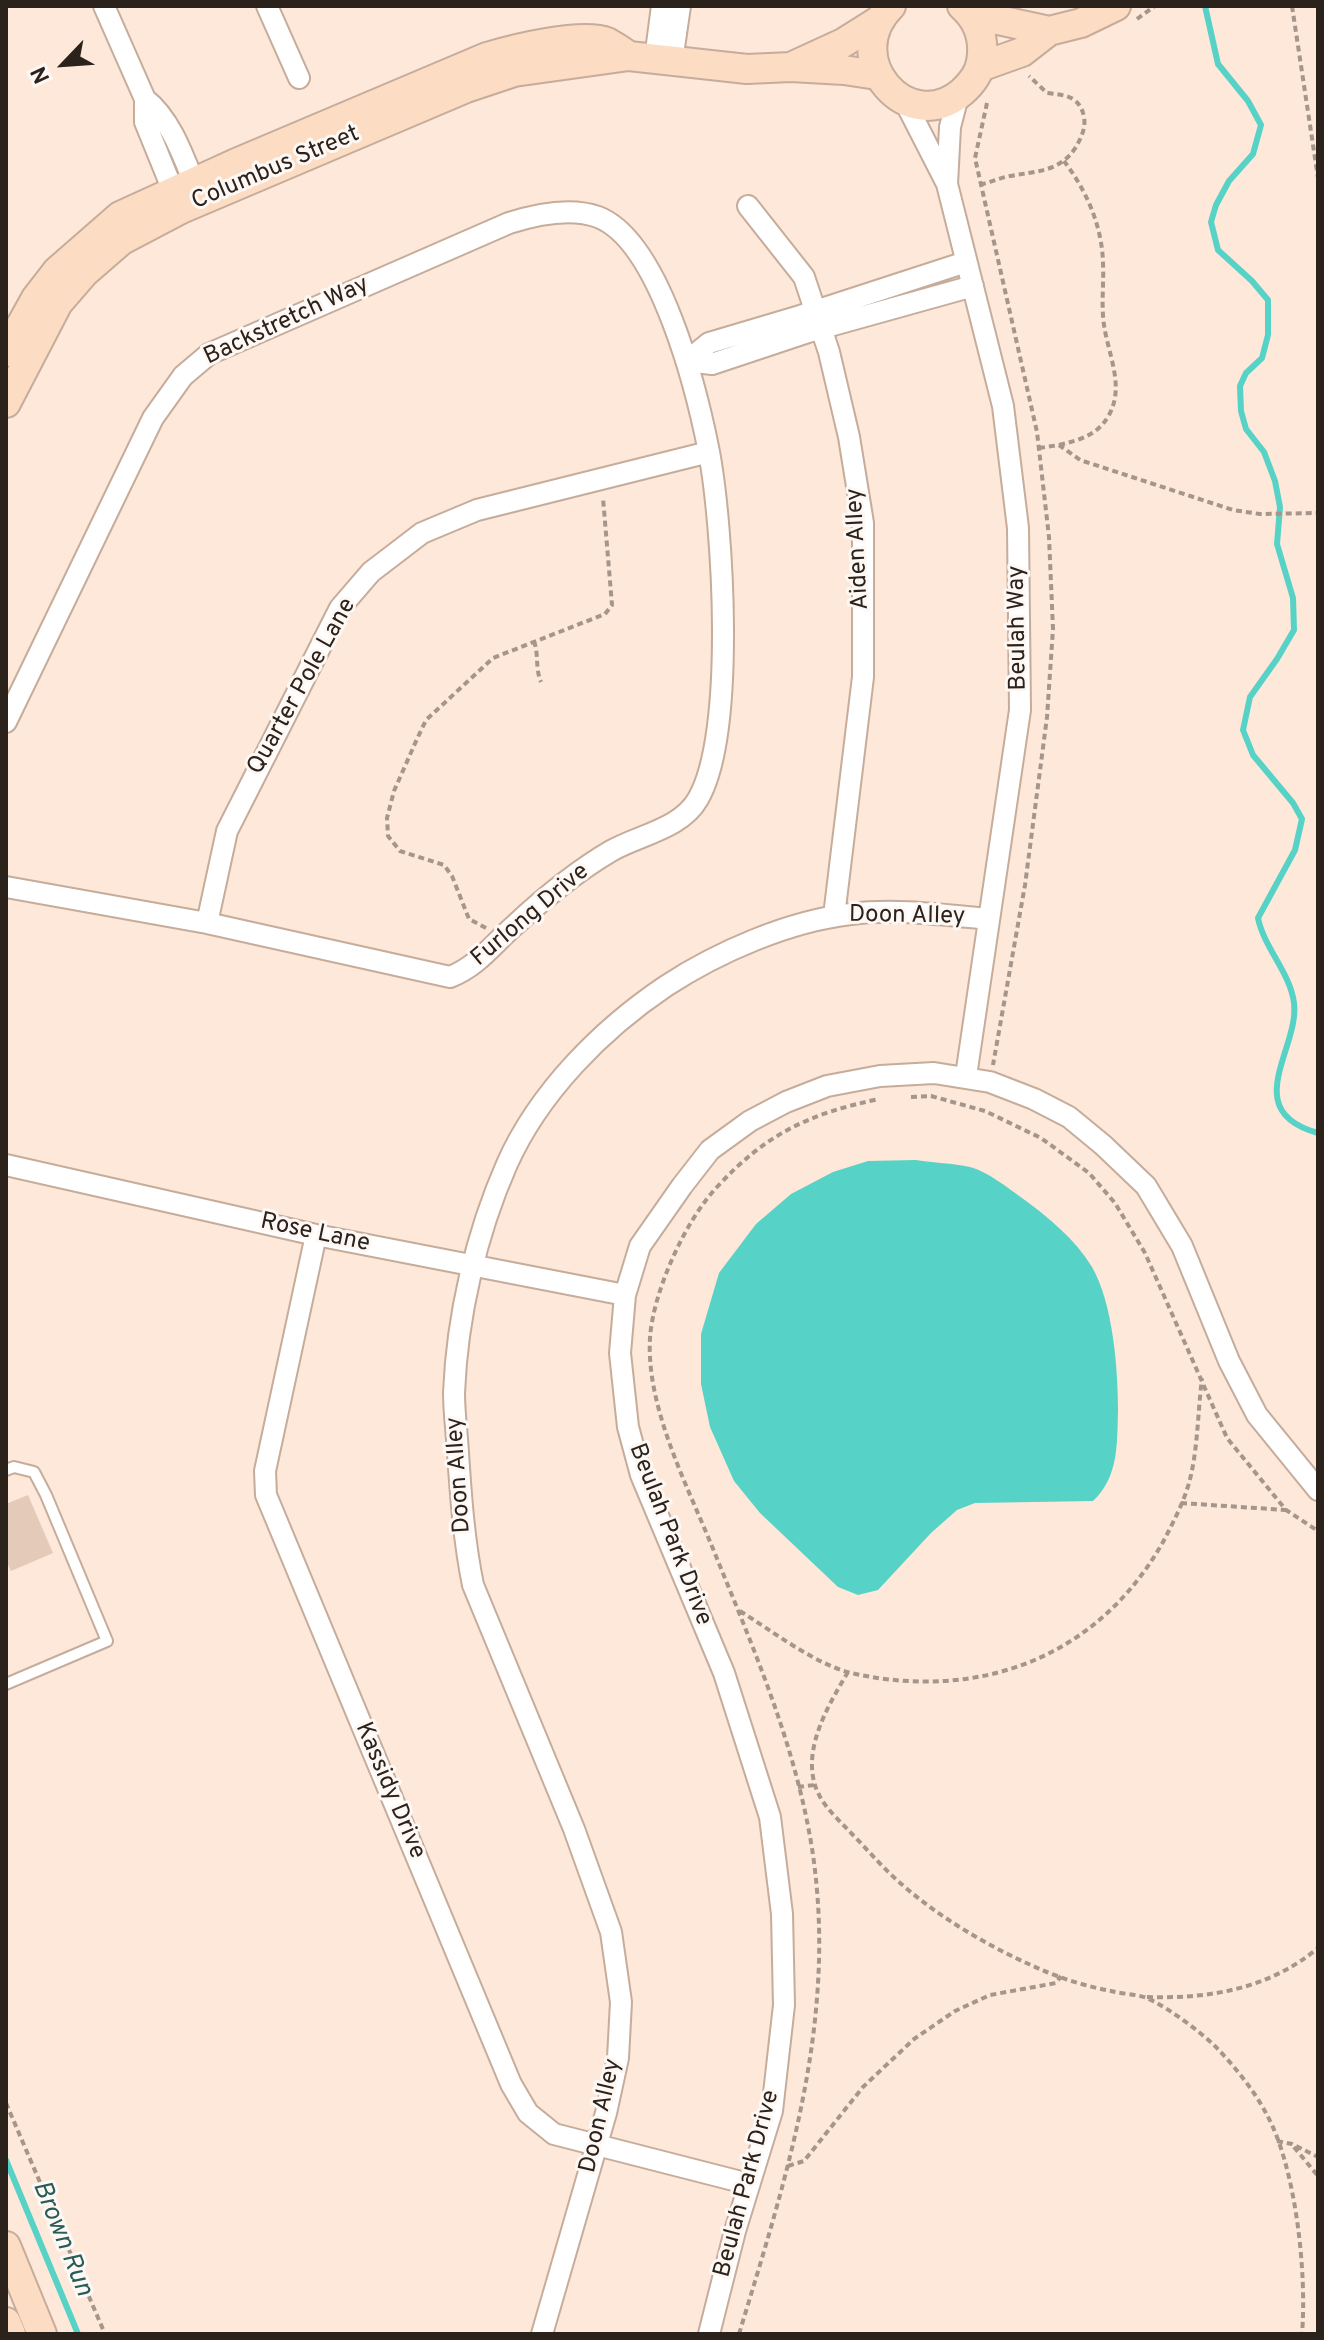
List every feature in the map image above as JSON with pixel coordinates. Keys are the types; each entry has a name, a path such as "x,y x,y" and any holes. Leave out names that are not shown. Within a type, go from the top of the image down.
{"street":[{"path":"104,6 145,99 158,109 168,126 187,196"},
{"path":"267,6 299,78"},
{"path":"652,58 662,6"},
{"path":"652,58 680,6"},
{"path":"980,67 1022,52 1049,31 1081,23 1116,6"},
{"path":"967,10 1049,31"},
{"path":"877,75 889,90 904,100 922,105 941,103 958,96 972,83 980,67 982,40 967,10"},
{"name":"Columbus Street","path":"791,67 843,43 884,14"},
{"name":"Columbus Street","path":"6,352 36,298 71,256 120,216 187,196 514,72 652,58 747,69 791,67 877,75 872,57 872,39 884,14"},
{"name":"Beulah Way","path":"947,184 950,127 958,96"},
{"name":"Beulah Way","path":"904,100 947,184 1003,406 1018,528 1020,710 966,1076"},
{"name":"Columbus Street","path":"6,403 58,303 84,273 122,240 187,196"},
{"name":"Aiden Alley","path":"748,206 804,277 849,437 863,523 863,677 834,916"},
{"name":"Backstretch Way","path":"6,722 153,418 183,376 209,354 509,223 542,213 598,217 623,235 649,266 687,361"},
{"path":"687,361 712,364 966,262"},
{"path":"818,320 973,286"},
{"name":"Furlong Drive","path":"6,887 207,923 450,977 483,958 537,904 611,851 682,818 697,802 708,779 718,737 723,639 718,523 709,452 687,361"},
{"name":"Quarter Pole Lane","path":"207,923 227,831 340,608 371,572 422,533 477,510 709,452"},
{"name":"Doon Alley","path":"542,2334 597,2145 618,2058 621,2002 611,1932 574,1829 482,1610 464,1543 454,1394 463,1312 474,1265 508,1163 541,1108 578,1059 636,1007 696,966 764,937 834,916 855,913 944,914 989,919"},
{"name":"Beulah Park Drive","path":"709,2334 772,2111 784,2005 782,1914 770,1817 724,1673 641,1475 628,1427 620,1353 625,1295 640,1246 682,1186 710,1150 750,1121 786,1102 827,1086 880,1076 934,1073 966,1076 1003,1086 1069,1117 1146,1186 1182,1246 1229,1361 1257,1415 1318,1490"},
{"name":"Rose Lane","path":"6,1165 316,1235 625,1295"},
{"name":"Kassidy Drive","path":"316,1235 265,1471 266,1495 511,2084 528,2113 554,2134 749,2184"},
{"path":"6,2246 42,2334"},
{"path":"6,2322 11,2334"}],"lane":[{"path":"6,1470 14,1467 34,1472 107,1641 6,1684"}],"path":[{"path":"1292,6 1318,178"},
{"path":"980,185 1009,176 1050,170 1064,161 1082,137 1085,122 1077,101 1068,95 1047,93 1038,87 1026,66"},
{"path":"1039,448 1082,440 1100,429 1111,412 1116,383 1103,324 1103,259 1097,228 1081,183 1064,161"},
{"path":"1059,445 1095,466 1233,510 1260,514 1318,513"},
{"path":"502,936 469,919 452,876 444,865 400,851 392,844 387,818 394,791 426,720 493,658 605,614 612,605 599,478"},
{"path":"534,641 538,651 535,669 541,682"},
{"path":"901,1097 931,1096 985,1111 1041,1138 1089,1173 1115,1203 1145,1253 1227,1438 1286,1510 1318,1531"},
{"path":"739,2334 787,2167 815,2039 820,1954 813,1856 794,1764 761,1667 665,1431 654,1384 650,1338 661,1292 680,1240 704,1201 736,1166 773,1137 811,1117 886,1097"},
{"path":"738,1610 785,1640 848,1672 901,1680 948,1680 996,1674 1039,1658 1083,1635 1121,1601 1150,1564 1174,1521 1191,1475 1202,1376"},
{"path":"1181,1503 1286,1510"},
{"path":"848,1672 826,1710 812,1757 815,1785 826,1806 898,1881 990,1944 1043,1971 1108,1991 1145,1997 1189,1998 1223,1993 1274,1975 1318,1948"},
{"path":"798,1787 815,1785"},
{"path":"787,2167 804,2161 863,2087 914,2039 955,2011 990,1995 1056,1983 1061,1976"},
{"path":"1145,1997 1214,2045 1243,2078 1268,2116 1285,2168 1301,2248 1305,2298 1302,2334"},
{"path":"6,2103 105,2334"},
{"path":"1277,2141 1292,2144 1318,2157"},
{"path":"1292,2144 1318,2176"}],"water":[{"path":"916,1160 970,1167 991,1176 1051,1221 1085,1257 1105,1299 1113,1337 1118,1393 1117,1447 1108,1481 1093,1501 975,1503 957,1510 878,1590 858,1595 838,1587 760,1513 734,1481 710,1427 701,1384 701,1334 719,1273 756,1224 791,1194 833,1172 868,1161"}],"building":[{"path":"28,1495 53,1553 11,1571 6,1560 6,1504"}],"waterway":[{"path":"1205,6 1218,64 1248,101 1261,125 1253,154 1229,181 1211,222 1218,250 1268,300 1268,335 1262,358 1246,373 1240,386 1241,411 1246,429 1264,452 1275,481 1280,507 1277,544 1293,598 1294,630 1250,697 1243,730 1253,755 1293,803 1302,819 1295,850 1258,918 1288,981 1294,1003 1293,1021 1278,1077 1277,1094 1281,1110 1294,1123 1318,1133"},
{"name":"Brown Run","path":"6,2160 78,2334"}]}
